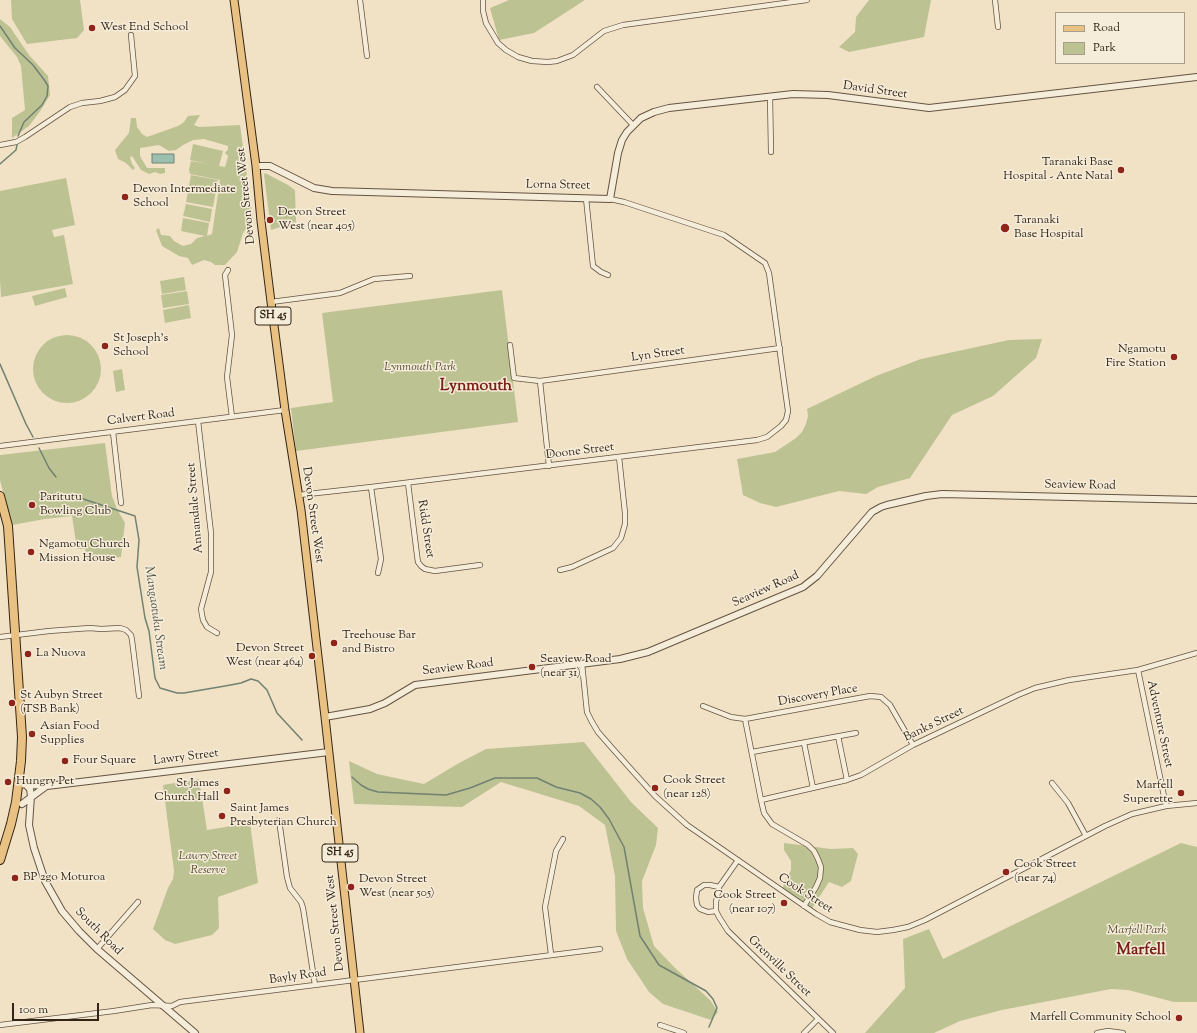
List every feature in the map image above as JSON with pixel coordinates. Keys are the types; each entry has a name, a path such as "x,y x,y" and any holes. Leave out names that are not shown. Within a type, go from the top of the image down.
{"highway":[{"path":"0,496 8,526 22,732 21,761 18,784 19,803 0,860"}],"main road":[{"name":"Devon Street West","path":"234,0 256,166 260,221 285,410 299,495 360,1033"}],"street":[{"path":"360,0 367,56"},
{"path":"483,0 483,11 486,23 498,43 518,57 540,62 557,61 573,55 604,31 623,24 807,0"},
{"path":"994,0 998,27"},
{"path":"0,145 16,142 70,107 82,103 100,101 115,97 125,90 135,76 131,35"},
{"name":"David Street","path":"610,199 618,153 622,140 633,125 641,118 654,112 669,108 770,96 811,94 929,108 1197,77"},
{"path":"597,87 633,125"},
{"path":"770,96 771,152"},
{"name":"Lorna Street","path":"256,166 270,166 314,188 332,191 610,199 624,202 724,235 765,263 769,273 780,348"},
{"path":"586,198 593,266 608,275"},
{"path":"228,270 225,275 232,336 227,377 232,417"},
{"path":"271,302 340,293 374,279 410,276"},
{"name":"Lyn Street","path":"510,345 514,378 540,381 780,348"},
{"name":"Doone Street","path":"299,495 549,466 762,439 772,434 784,422 788,414 780,348"},
{"path":"540,381 549,466"},
{"name":"Calvert Road","path":"0,446 285,410"},
{"name":"Annandale Street","path":"198,421 211,533 211,572 201,609 203,620 207,627 217,633"},
{"path":"112,432 121,503"},
{"path":"560,570 572,567 614,548 621,538 625,524 625,513 619,457"},
{"name":"Ridd Street","path":"408,483 418,562 421,566 425,569 435,571 480,566"},
{"path":"371,487 381,559 378,573"},
{"name":"Seaview Road","path":"325,717 360,712 377,707 415,685 620,659 648,652 802,587 817,576 872,512 887,505 942,494 1197,500"},
{"path":"0,637 90,628 120,628 126,630 131,635 132,640 139,696"},
{"name":"Banks Street","path":"761,800 847,780 861,775 913,745 1035,688 1069,680 1138,670 1197,653"},
{"name":"Cook Street","path":"582,664 588,712 592,722 598,732 655,796 674,814 804,906 830,922 860,930 877,932 908,927 925,920 1105,826 1132,814 1166,806 1197,803"},
{"name":"Adventure Street","path":"1138,670 1166,806"},
{"name":"Discovery Place","path":"703,706 731,717 745,719 870,696 881,696 890,705 913,745"},
{"path":"745,719 764,813 772,824 808,845 814,851 818,859 820,866 820,878 816,888 804,906"},
{"path":"752,752 856,733"},
{"path":"838,736 847,780"},
{"path":"804,742 812,788"},
{"name":"Lawry Street","path":"18,784 27,786 47,786 329,752"},
{"path":"1052,783 1068,803 1086,836"},
{"name":"South Road","path":"27,786 30,789 31,796 29,825 41,873 48,889 67,918 97,949 195,1033"},
{"name":"Lawry Street","path":"19,803 47,786"},
{"name":"South Road","path":"19,803 25,807 30,818"},
{"path":"279,820 286,877 290,888 301,902 303,908 314,985"},
{"path":"551,954 545,907 556,851 563,839"},
{"path":"719,887 710,884 704,885 697,890 697,905 700,909 708,912 716,911 719,887 738,860"},
{"path":"97,949 138,902"},
{"name":"Grenville Street","path":"716,911 722,924 728,931 832,1033"},
{"name":"Bayly Road","path":"0,1025 152,1005 172,1006 180,1002 600,948"},
{"path":"804,1033 818,1019"},
{"path":"660,1025 684,1033"},
{"path":"1097,1033 1108,1031 1123,1033"}],"green space":[{"path":"11,0 80,0 84,30 77,38 27,44 12,19"},
{"path":"509,0 585,0 534,33 499,40 490,8"},
{"path":"869,0 931,0 924,37 849,52 839,47 855,32 856,17"},
{"path":"0,19 10,27 29,55 48,76 50,95 29,126 12,138 12,118 25,110 21,66 17,57 0,36"},
{"path":"200,115 194,125 199,127 240,125 253,219 243,233 237,252 225,265 215,265 204,260 192,265 188,258 179,256 162,246 156,230 159,228 161,235 170,236 174,241 183,246 191,244 197,238 205,236 181,231 183,218 209,223 207,236 212,234 220,180 190,174 189,169 191,161 208,164 190,160 193,144 223,151 219,166 225,167 228,156 225,153 228,146 204,139 193,140 176,150 169,151 159,145 140,148 140,156 147,168 165,168 165,173 160,174 155,172 149,174 141,170 132,156 130,157 135,168 133,170 126,163 118,159 115,150 129,133 131,118 136,118 137,127 142,134 147,137 178,126 184,122 188,116"},
{"path":"265,173 295,190 296,222 271,230 264,175"},
{"path":"191,175 218,180 213,207 186,202"},
{"path":"66,178 75,225 52,230 54,237 64,235 73,284 1,297 0,191"},
{"path":"186,204 212,209 210,222 183,216"},
{"path":"184,277 186,290 162,294 160,281"},
{"path":"65,288 67,297 35,306 32,296"},
{"name":"Lynmouth Park","path":"502,290 518,422 296,451 291,408 333,402 322,313"},
{"path":"187,291 189,304 163,308 161,295"},
{"path":"189,305 191,318 165,323 163,310"},
{"path":"67,335 80,338 91,345 98,356 101,369 98,382 91,393 80,400 67,403 54,400 43,393 36,382 33,369 36,356 43,345 54,338"},
{"path":"1042,339 1036,358 993,396 952,415 910,478 878,487 866,494 839,491 776,507 760,503 743,495 737,459 775,452 796,438 802,432 806,424 808,416 807,409 876,376 921,359 1009,340"},
{"path":"122,369 125,390 116,392 113,371"},
{"path":"105,443 112,496 125,523 121,557 87,562 85,549 77,549 72,516 12,525 0,480 0,455"},
{"path":"584,742 631,802 658,828 656,845 642,881 643,908 654,946 673,966 710,1000 718,1012 711,1020 663,1004 649,992 627,959 616,931 615,876 605,825 579,806 501,782 462,807 354,804 349,761 377,774 424,784 486,749"},
{"name":"Lawry Street Reserve","path":"199,779 207,830 250,823 258,883 218,897 219,928 212,935 175,944 165,940 153,929 168,888 173,879 174,871 163,785"},
{"path":"784,843 831,849 853,848 858,854 851,881 842,887 829,882 811,910 781,891 791,870 791,861 784,850"},
{"name":"Marfell Park","path":"1181,843 1197,847 1197,1002 1174,1002 1128,990 1111,989 1002,1010 960,1021 934,1033 865,1033 905,988 903,939 929,929 943,959"}],"shaded area":[{"path":"152,154 174,154 174,163 152,163"}],"waterway":[{"name":"Mangaotuku Stream","path":"0,26 15,48 33,65 48,86 47,96 42,105 24,122 18,136"},
{"name":"Mangaotuku Stream","path":"0,164 16,150 17,145"},
{"name":"Mangaotuku Stream","path":"0,364 33,437"},
{"name":"Mangaotuku Stream","path":"39,448 49,468 56,477"},
{"name":"Mangaotuku Stream","path":"71,495 135,516 139,540 137,567 145,618 149,631 155,678 160,688 177,693 184,693 241,683 251,679 258,681 267,690 277,713 302,740"},
{"name":"Mangaotuku Stream","path":"352,777 361,785 378,792 446,795 470,788 495,778 537,778 556,787 580,793 591,799 600,807 609,819 624,847 640,936 659,965 706,991 713,999 717,1008 709,1027"}],"place":[{"name":"West End School","path":"92,28"},
{"name":"Taranaki Base Hospital - Ante Natal","path":"1121,170"},
{"name":"Devon Intermediate School","path":"125,197"},
{"name":"Devon Street West (near 405)","path":"270,220"},
{"name":"Taranaki Base Hospital","path":"1005,228"},
{"name":"St Joseph's School","path":"105,346"},
{"name":"Ngamotu Fire Station","path":"1174,357"},
{"name":"Paritutu Bowling Club","path":"32,505"},
{"name":"Ngamotu Church Mission House","path":"31,552"},
{"name":"Treehouse Bar and Bistro","path":"334,643"},
{"name":"La Nuova","path":"28,654"},
{"name":"Devon Street West (near 464)","path":"312,656"},
{"name":"Seaview Road (near 31)","path":"532,667"},
{"name":"St Aubyn Street (TSB Bank)","path":"12,703"},
{"name":"Asian Food Supplies","path":"32,734"},
{"name":"Four Square","path":"65,761"},
{"name":"Hungry Pet","path":"8,782"},
{"name":"Cook Street (near 128)","path":"655,788"},
{"name":"St James Church Hall","path":"227,791"},
{"name":"Marfell Superette","path":"1181,793"},
{"name":"Saint James Presbyterian Church","path":"222,816"},
{"name":"Cook Street (near 74)","path":"1006,872"},
{"name":"BP 2go Moturoa","path":"15,878"},
{"name":"Devon Street West (near 505)","path":"351,887"},
{"name":"Cook Street (near 107)","path":"784,903"},
{"name":"Marfell Community School","path":"1179,1018"}],"district":[{"name":"Lynmouth","path":"476,387"},
{"name":"Marfell","path":"1141,951"}]}
